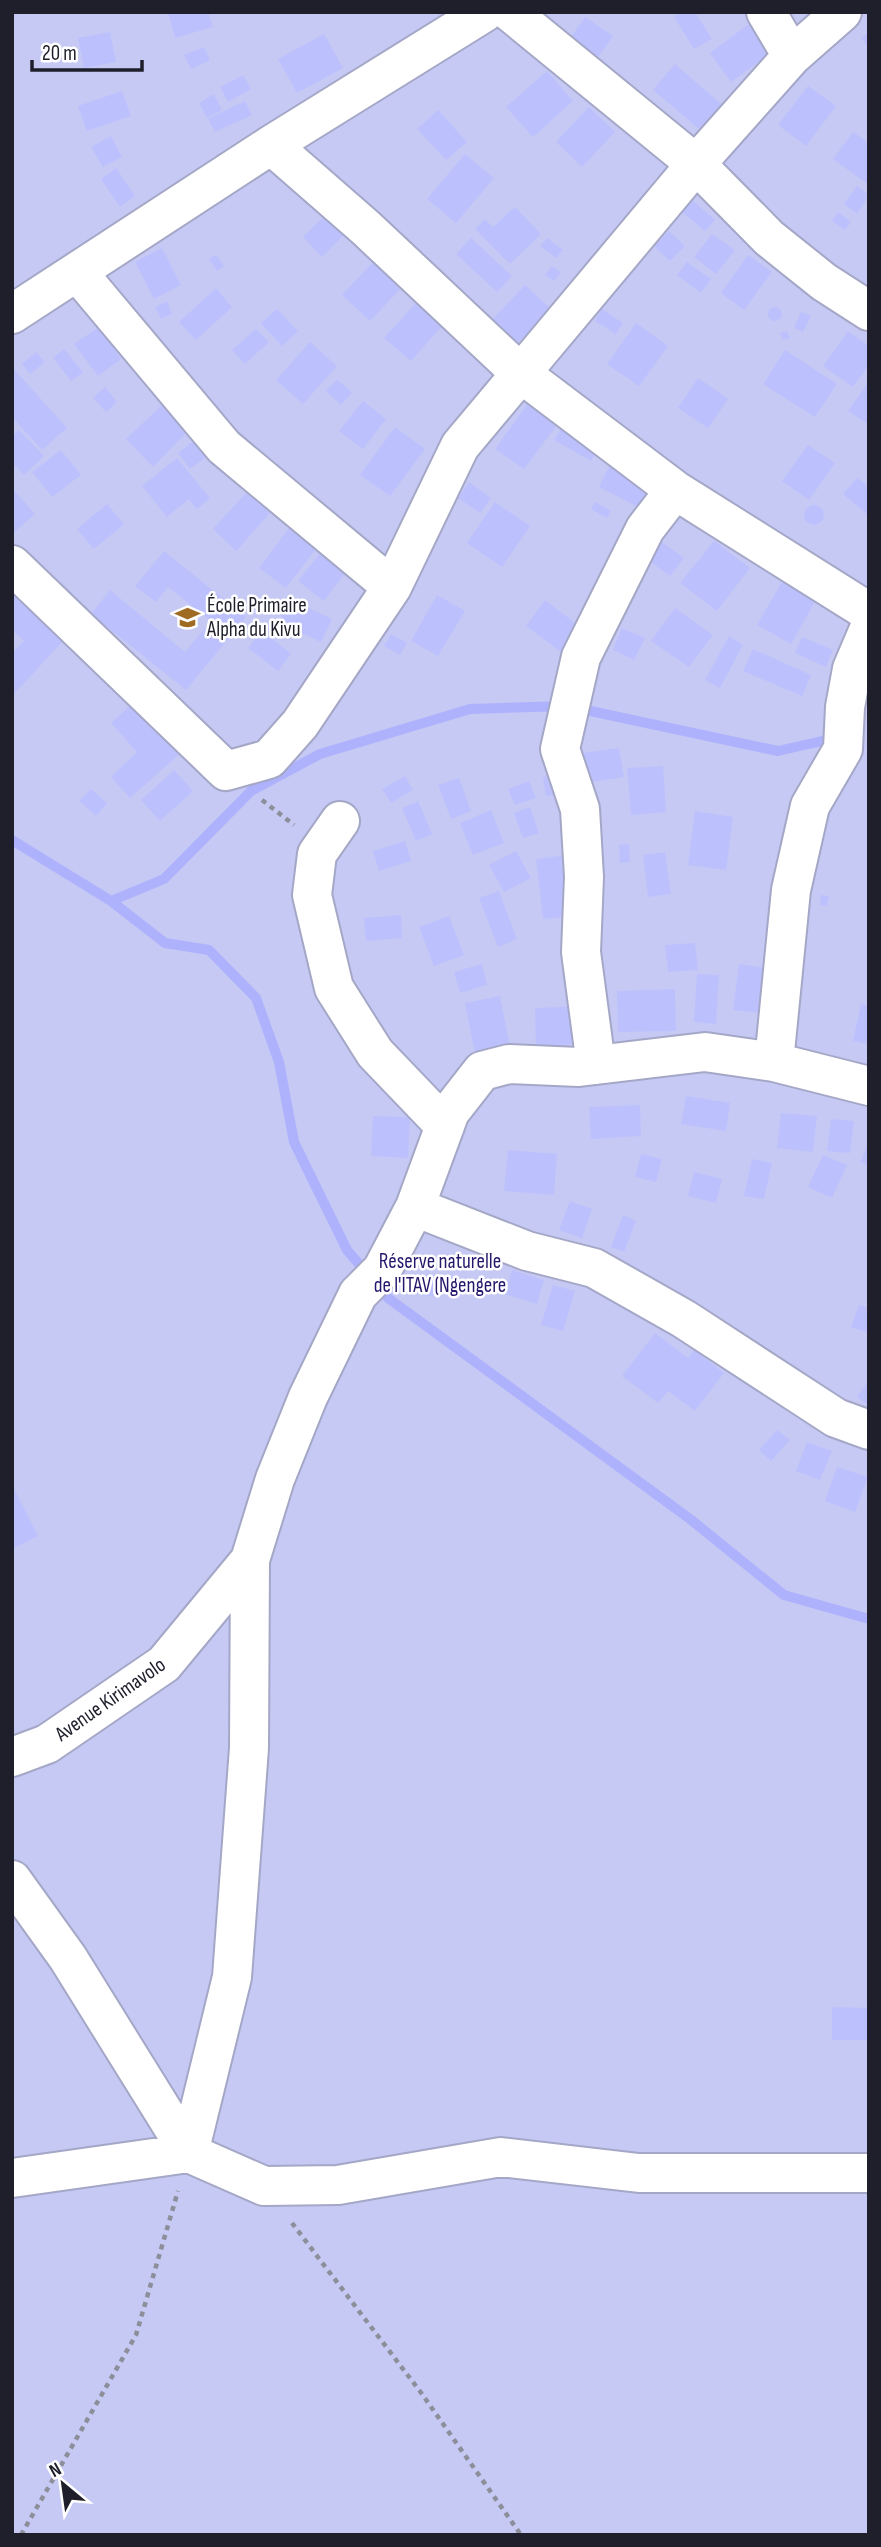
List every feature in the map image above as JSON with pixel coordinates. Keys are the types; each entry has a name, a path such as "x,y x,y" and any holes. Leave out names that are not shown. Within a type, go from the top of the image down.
{"street":[{"path":"12,314 271,145 485,12"},
{"path":"510,12 696,164 769,238 824,282 869,311"},
{"path":"766,12 792,56"},
{"path":"12,565 226,771 269,759 300,724 392,587 460,446 519,372 696,164 792,56 842,12"},
{"path":"271,145 366,228 519,372 675,490 869,612"},
{"path":"78,273 224,447 392,587"},
{"path":"596,1065 581,951 584,877 580,809 559,749 581,657 645,529 675,490"},
{"path":"774,1062 791,890 810,806 843,749 845,707 860,669 869,629"},
{"path":"341,821 317,854 312,895 334,988 375,1053 445,1126"},
{"path":"189,2153 232,1977 248,1748 250,1560 275,1479 308,1396 370,1282 415,1207 450,1112 482,1071 509,1063 579,1068 705,1052 774,1062 869,1086"},
{"path":"415,1207 527,1251 594,1268 684,1319 836,1418 869,1430"},
{"name":"Avenue Kirimavolo","path":"12,1757 47,1744 164,1664 250,1560"},
{"path":"12,1880 68,1958 189,2153"},
{"path":"12,2178 189,2153 264,2186 338,2185 501,2157 639,2173 869,2173"}],"path":[{"path":"251,791 298,828 317,854"},
{"path":"21,2535 136,2335 189,2153"},
{"path":"264,2186 422,2393 521,2535"}],"green space":[{"name":"Réserve naturelle de l'ITAV (Ngengere","path":"12,12 869,12 869,2535 12,2535"}],"building":[{"path":"168,12 208,12 213,27 175,38"},
{"path":"682,12 695,12 712,39 694,49 674,17"},
{"path":"585,17 613,36 598,57 571,37"},
{"path":"753,21 775,50 731,82 710,53"},
{"path":"110,32 116,62 84,68 78,38"},
{"path":"869,32 869,48 861,38"},
{"path":"324,34 343,68 297,93 278,59"},
{"path":"204,47 210,60 191,69 184,55"},
{"path":"675,64 727,109 705,134 653,90"},
{"path":"547,71 573,101 533,137 506,107"},
{"path":"243,75 251,89 228,102 220,87"},
{"path":"808,86 836,106 806,146 778,125"},
{"path":"122,91 131,116 87,131 78,106"},
{"path":"214,94 222,110 207,118 199,103"},
{"path":"245,101 252,115 215,132 208,119"},
{"path":"589,107 615,132 582,167 556,142"},
{"path":"438,110 467,142 446,160 417,129"},
{"path":"853,132 869,143 869,185 833,159"},
{"path":"111,136 122,157 103,167 91,147"},
{"path":"465,154 494,178 456,223 427,199"},
{"path":"116,168 135,196 120,207 101,179"},
{"path":"857,186 869,195 857,214 844,204"},
{"path":"691,199 715,220 705,231 681,211"},
{"path":"515,207 541,234 510,264 475,229 485,219 493,227"},
{"path":"838,212 851,222 845,230 832,221"},
{"path":"324,216 344,235 322,257 303,237"},
{"path":"669,231 685,246 670,261 654,246"},
{"path":"712,234 735,250 716,274 694,257"},
{"path":"471,238 512,276 497,292 456,254"},
{"path":"547,238 563,250 556,258 540,246"},
{"path":"162,248 181,285 154,299 135,262"},
{"path":"216,255 224,266 217,271 209,259"},
{"path":"748,255 772,272 744,310 721,293"},
{"path":"376,259 405,284 370,321 342,295"},
{"path":"687,262 711,279 701,293 677,275"},
{"path":"552,266 561,272 554,281 545,275"},
{"path":"525,285 551,309 514,347 489,323"},
{"path":"216,288 232,307 196,340 179,322"},
{"path":"423,295 449,318 411,361 384,338"},
{"path":"167,301 172,314 161,319 155,307"},
{"path":"775,307 780,309 780,319 775,321 770,319 768,314 770,309"},
{"path":"277,309 298,331 282,346 261,323"},
{"path":"602,309 623,323 616,334 595,321"},
{"path":"801,312 811,316 803,332 794,328"},
{"path":"636,323 668,346 639,386 607,364"},
{"path":"99,327 121,359 98,376 74,344"},
{"path":"256,329 269,342 245,364 232,350"},
{"path":"787,331 790,338 783,340 780,333"},
{"path":"848,331 869,346 869,365 853,387 823,366"},
{"path":"310,342 337,366 303,404 276,380"},
{"path":"64,349 83,372 71,381 53,358"},
{"path":"785,350 837,384 815,417 763,384"},
{"path":"36,352 45,362 30,374 22,364"},
{"path":"12,367 67,428 42,450 12,417"},
{"path":"698,378 728,399 708,428 678,408"},
{"path":"337,379 352,393 341,405 326,391"},
{"path":"869,381 869,425 848,411"},
{"path":"105,387 117,402 106,412 93,398"},
{"path":"363,401 386,419 363,449 339,431"},
{"path":"528,403 557,425 524,469 495,449"},
{"path":"162,405 188,431 153,467 126,439"},
{"path":"563,426 599,447 591,461 554,440"},
{"path":"395,427 425,449 390,496 360,475"},
{"path":"19,430 44,456 24,475 12,462 12,436"},
{"path":"200,436 213,452 190,469 178,453"},
{"path":"808,445 835,463 809,500 782,481"},
{"path":"61,450 81,475 52,497 32,472"},
{"path":"177,458 210,498 197,509 189,499 167,517 142,486"},
{"path":"612,461 653,481 640,508 599,487"},
{"path":"857,478 869,487 869,516 843,494"},
{"path":"469,482 491,498 480,513 458,498"},
{"path":"12,488 35,514 12,534"},
{"path":"247,492 270,513 236,551 213,529"},
{"path":"495,502 530,526 502,567 467,543"},
{"path":"595,502 611,511 607,518 591,509"},
{"path":"107,504 124,524 94,549 77,529"},
{"path":"814,505 821,508 824,515 821,522 814,525 807,522 804,515 807,508"},
{"path":"292,524 319,545 286,588 259,568"},
{"path":"714,541 750,568 717,611 680,583"},
{"path":"662,542 684,558 670,576 649,561"},
{"path":"164,551 246,617 186,690 91,614 110,590 185,652 211,621 168,587 156,602 135,586"},
{"path":"322,551 347,570 324,601 298,581"},
{"path":"783,580 817,598 791,644 757,625"},
{"path":"12,589 65,639 12,696 12,653 24,641 12,630"},
{"path":"437,595 465,611 438,656 411,641"},
{"path":"290,599 332,619 321,642 279,623"},
{"path":"545,600 580,627 561,652 526,626"},
{"path":"675,608 713,635 689,667 651,641"},
{"path":"622,628 645,638 634,660 613,650"},
{"path":"262,630 291,654 278,671 248,648"},
{"path":"391,634 407,643 400,655 384,646"},
{"path":"729,636 743,645 720,688 705,680"},
{"path":"802,637 833,650 826,667 795,653"},
{"path":"753,649 811,675 802,696 743,671"},
{"path":"136,700 183,751 130,798 111,777 137,752 111,723"},
{"path":"619,748 624,777 580,784 576,754"},
{"path":"663,766 666,812 631,815 627,768"},
{"path":"174,770 193,791 160,821 141,800"},
{"path":"559,774 563,793 546,796 543,777"},
{"path":"405,776 413,790 391,803 382,789"},
{"path":"459,778 471,811 451,819 438,785"},
{"path":"529,781 536,798 515,805 508,789"},
{"path":"91,789 107,803 96,816 79,801"},
{"path":"418,801 432,834 416,841 402,808"},
{"path":"530,807 539,833 523,838 514,813"},
{"path":"491,810 504,843 473,855 460,823"},
{"path":"695,811 733,817 726,870 688,865"},
{"path":"405,841 411,861 379,871 373,851"},
{"path":"629,844 630,862 620,863 619,845"},
{"path":"516,851 531,878 504,892 489,865"},
{"path":"665,852 671,894 648,897 643,855"},
{"path":"567,855 574,916 543,919 536,859"},
{"path":"499,891 517,939 498,947 479,898"},
{"path":"821,895 829,896 827,906 820,905"},
{"path":"401,915 402,938 366,941 364,918"},
{"path":"449,916 464,955 434,966 419,927"},
{"path":"695,943 698,970 668,972 665,945"},
{"path":"482,964 487,985 460,993 454,972"},
{"path":"739,964 766,968 760,1013 733,1010"},
{"path":"697,974 719,975 716,1024 694,1022"},
{"path":"675,989 676,1031 618,1032 617,991"},
{"path":"500,996 510,1047 475,1054 465,1003"},
{"path":"861,1004 869,1006 869,1044 853,1041"},
{"path":"582,1006 583,1044 536,1046 535,1008"},
{"path":"686,1096 730,1103 726,1131 681,1124"},
{"path":"640,1105 641,1136 591,1139 589,1107"},
{"path":"781,1113 817,1116 813,1152 777,1148"},
{"path":"373,1116 410,1117 408,1158 371,1156"},
{"path":"831,1119 854,1121 850,1153 827,1151"},
{"path":"869,1141 869,1166 860,1162"},
{"path":"508,1150 557,1154 554,1195 504,1191"},
{"path":"641,1154 662,1159 656,1182 635,1177"},
{"path":"823,1155 847,1165 832,1198 808,1187"},
{"path":"752,1159 772,1163 764,1199 744,1196"},
{"path":"694,1172 722,1179 716,1203 688,1196"},
{"path":"570,1201 592,1209 582,1238 559,1230"},
{"path":"623,1215 636,1221 624,1252 611,1247"},
{"path":"512,1270 544,1280 537,1304 504,1294"},
{"path":"429,1274 437,1277 440,1285 437,1293 429,1296 421,1293 418,1285 421,1277"},
{"path":"553,1285 575,1291 563,1331 541,1325"},
{"path":"859,1305 869,1308 869,1333 851,1327"},
{"path":"655,1333 688,1358 694,1350 724,1373 695,1411 668,1391 658,1403 622,1376"},
{"path":"869,1380 869,1405 857,1397"},
{"path":"777,1430 790,1440 771,1461 759,1450"},
{"path":"807,1442 832,1451 820,1480 796,1471"},
{"path":"837,1467 868,1477 855,1512 825,1501"},
{"path":"12,1485 38,1536 12,1549"},
{"path":"832,2007 869,2008 869,2040 832,2040"}],"waterway":[{"path":"111,901 164,879 251,791 320,754 470,709 567,706 778,751 835,738"},
{"path":"12,840 111,901 165,943 209,950 256,998 279,1062 294,1142 347,1250 388,1298 690,1519 784,1595 869,1619"}],"place":[{"name":"École Primaire Alpha du Kivu","path":"187,617"}]}
